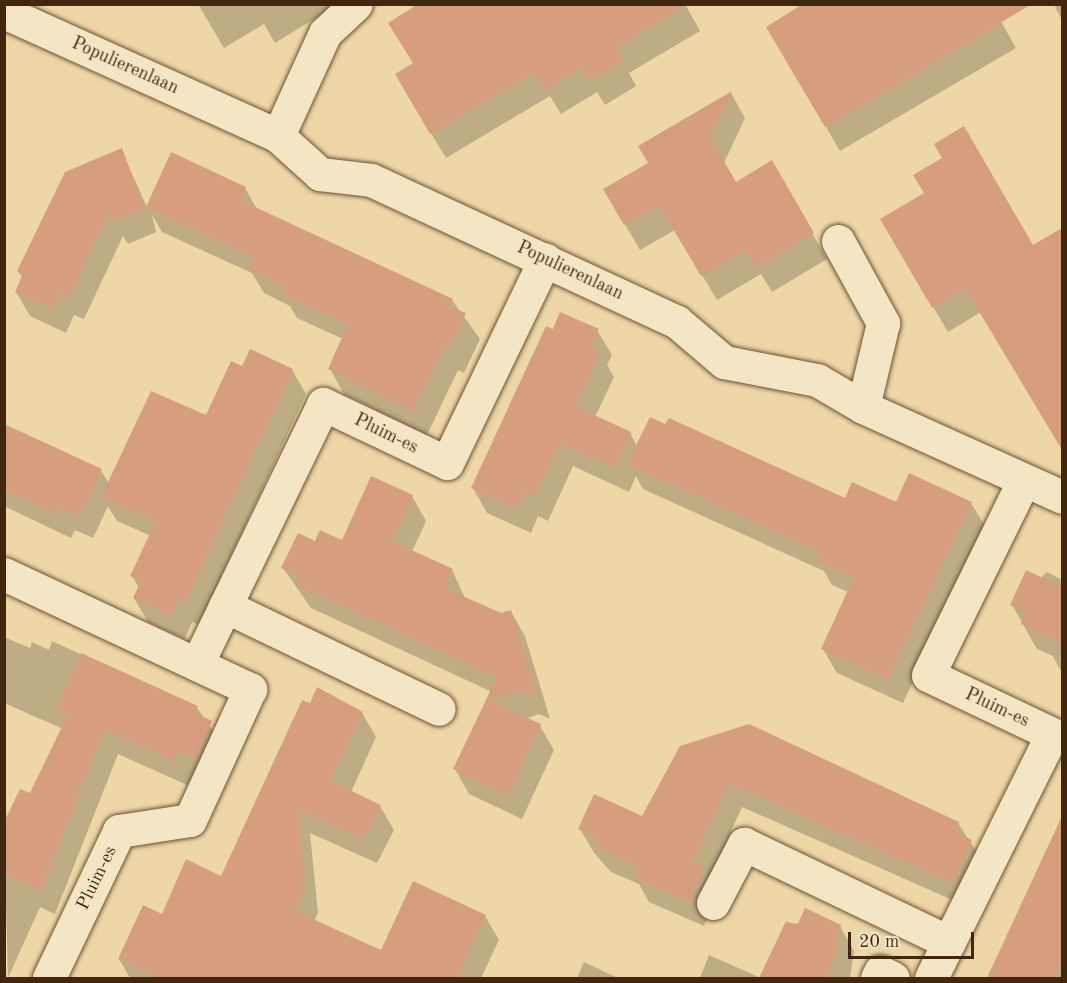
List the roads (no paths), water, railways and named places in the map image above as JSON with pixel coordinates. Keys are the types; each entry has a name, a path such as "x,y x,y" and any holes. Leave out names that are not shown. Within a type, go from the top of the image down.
{"street":[{"path":"278,136 325,33 356,4"},
{"name":"Populierenlaan","path":"6,16 278,136 320,174 371,180 545,259 676,322 724,362 817,380 863,407 1062,497"},
{"path":"838,241 883,323 863,407"},
{"name":"Pluim-es","path":"197,664 324,404 447,463 545,259"},
{"name":"Pluim-es","path":"931,978 1052,734 928,675 1024,480"},
{"name":"Pluim-es","path":"4,574 250,689 190,820 120,831 49,978"},
{"path":"225,606 440,710"},
{"path":"713,903 744,844 949,942"},
{"path":"877,978 880,972 893,978"}]}
